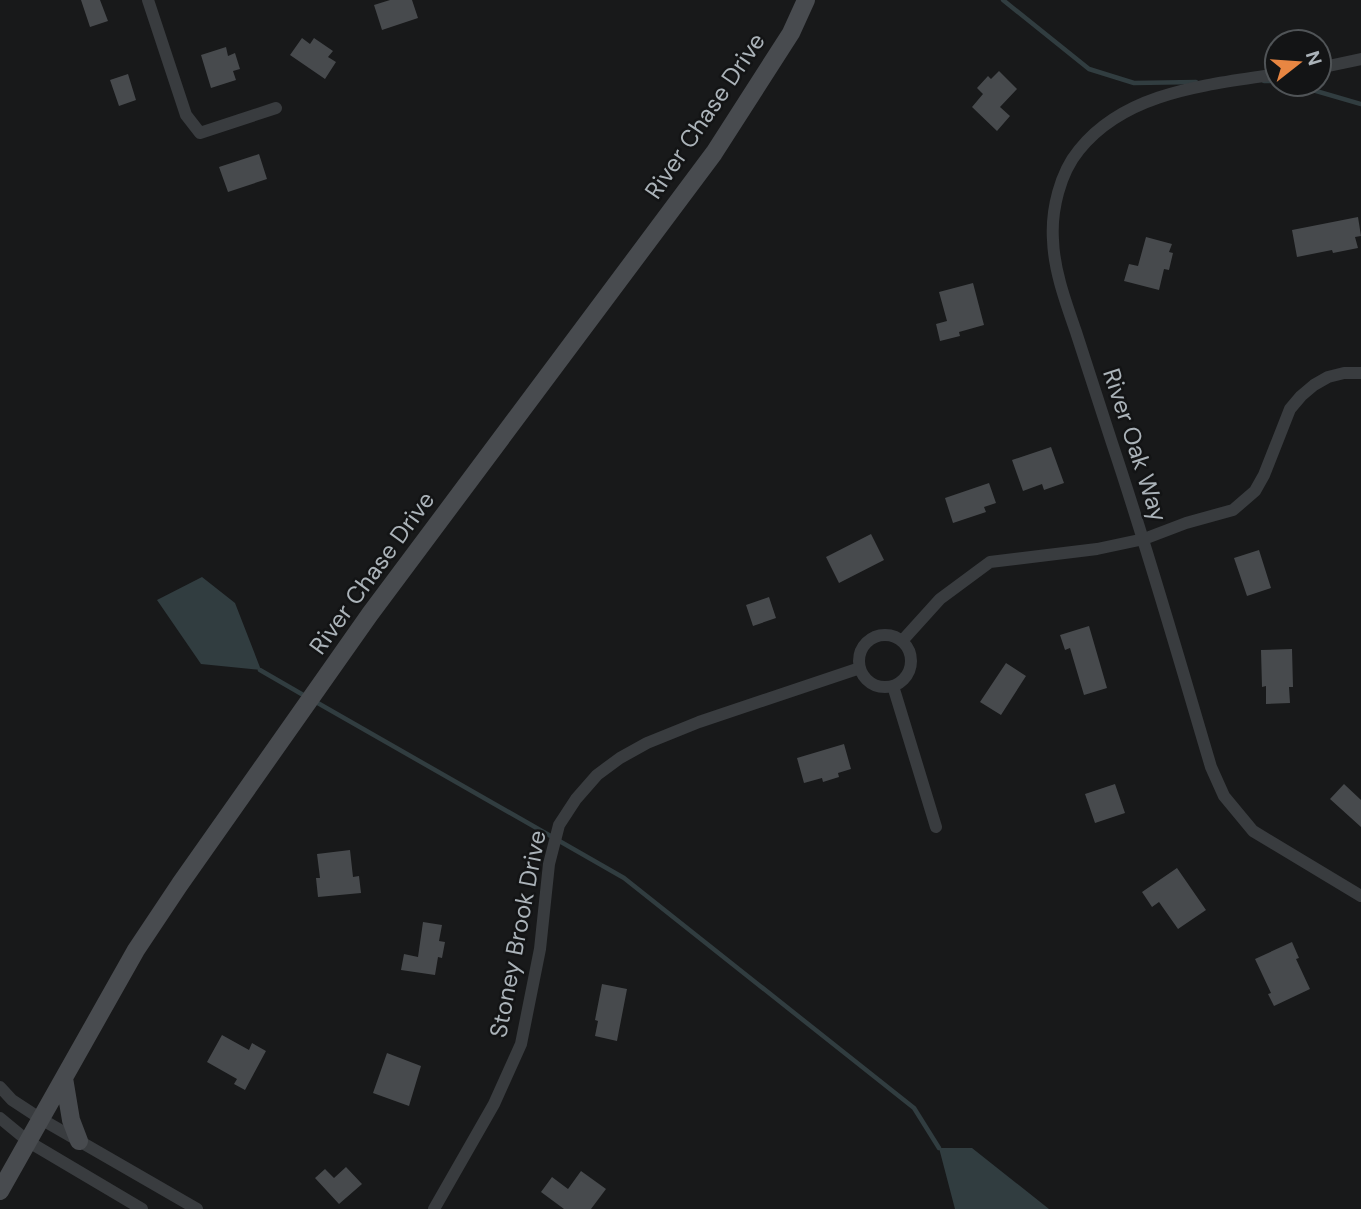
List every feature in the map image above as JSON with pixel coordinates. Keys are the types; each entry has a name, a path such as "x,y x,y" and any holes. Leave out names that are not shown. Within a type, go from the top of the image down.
{"street":[{"path":"148,0 186,115 200,133 276,108"},
{"name":"River Chase Drive","path":"0,1191 136,950 180,884 370,614 714,153 791,33 806,0"},
{"path":"1333,65 1361,59"},
{"name":"River Oak Way","path":"1263,77 1172,93 1142,103 1114,118 1079,149 1071,163 1055,208 1053,240 1061,288 1144,539 1211,767 1224,796 1253,831 1361,896"},
{"path":"902,641 940,599 990,562 1097,549 1144,539 1186,523 1233,510 1255,491 1290,408 1301,396 1328,377 1361,373"},
{"path":"887,635 902,641 908,648 911,663 906,677 893,686 877,686 869,682 860,668 861,652 871,639 887,635"},
{"name":"Stoney Brook Drive","path":"434,1209 494,1104 521,1044 540,949 549,864 559,825 576,799 597,775 647,743 699,722 860,668"},
{"path":"893,686 936,827"},
{"path":"64,1078 71,1120 79,1141"},
{"path":"0,1087 12,1100 41,1119 197,1209"},
{"path":"0,1118 29,1142 142,1209"}],"shaded area":[{"path":"202,577 235,603 261,670 201,664 157,600"},
{"path":"939,1148 972,1148 1049,1209 955,1209"}],"building":[{"path":"81,0 100,0 108,21 90,27"},
{"path":"390,0 412,0 418,18 382,30 374,5"},
{"path":"302,38 310,44 314,38 333,51 328,57 336,62 325,79 290,55"},
{"path":"226,47 228,56 235,53 240,69 233,71 236,80 211,88 201,55"},
{"path":"999,71 1017,89 1000,107 1010,116 997,131 972,107 983,94 977,88 988,76 991,79"},
{"path":"128,74 136,100 119,106 110,80"},
{"path":"259,154 267,179 228,192 219,167"},
{"path":"1358,217 1361,236 1355,237 1358,248 1297,257 1292,230"},
{"path":"1146,237 1172,244 1169,270 1164,269 1159,290 1124,281 1129,264 1138,266"},
{"path":"973,283 984,325 959,332 960,336 940,341 936,324 947,321 939,292"},
{"path":"1051,447 1064,483 1044,490 1042,484 1023,491 1012,460"},
{"path":"989,483 996,503 984,507 986,512 953,523 945,498"},
{"path":"871,534 884,560 839,583 826,557"},
{"path":"1259,550 1271,588 1247,596 1234,558"},
{"path":"769,597 776,618 753,626 746,605"},
{"path":"1089,626 1107,688 1084,695 1070,648 1065,650 1060,635"},
{"path":"1292,649 1293,687 1289,687 1290,703 1266,704 1266,686 1262,687 1261,650"},
{"path":"1006,663 1026,676 1001,715 980,702"},
{"path":"844,744 851,769 838,773 839,777 823,782 822,778 804,783 797,758"},
{"path":"1115,784 1125,813 1095,823 1085,794"},
{"path":"1344,784 1361,800 1361,827 1330,799"},
{"path":"350,850 353,877 359,876 361,893 318,897 316,878 320,878 317,854"},
{"path":"1177,868 1206,910 1178,929 1159,902 1152,907 1142,892"},
{"path":"423,922 442,925 439,941 445,942 442,958 438,957 435,975 401,970 404,954 418,957"},
{"path":"1292,942 1299,958 1296,959 1310,989 1274,1006 1255,959"},
{"path":"602,984 627,989 617,1041 595,1036 598,1021 595,1020"},
{"path":"222,1035 249,1050 252,1043 266,1051 245,1090 234,1084 237,1079 207,1062"},
{"path":"387,1053 421,1066 409,1106 373,1093"},
{"path":"346,1167 362,1184 339,1204 315,1178 325,1169 334,1178"},
{"path":"581,1171 606,1189 591,1209 564,1209 541,1192 552,1177 568,1189"}],"waterway":[{"path":"1003,0 1089,69 1134,83 1196,82"},
{"path":"1333,96 1361,104"},
{"path":"260,670 305,696"},
{"path":"316,702 624,878 914,1108 939,1148"}]}
